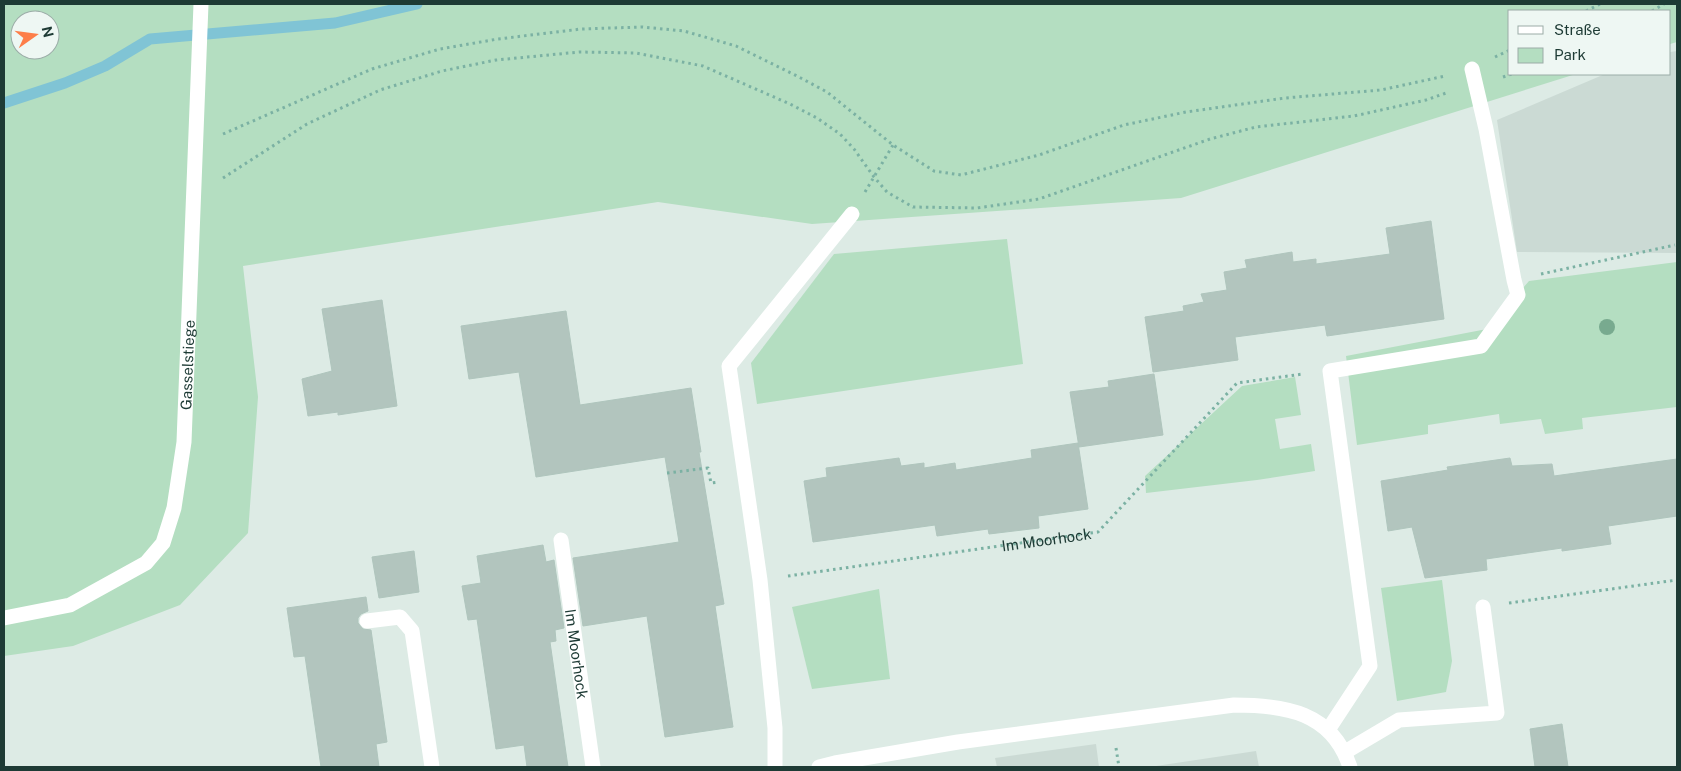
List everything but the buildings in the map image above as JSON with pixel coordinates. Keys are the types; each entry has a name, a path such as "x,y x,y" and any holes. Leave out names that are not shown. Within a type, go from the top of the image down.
{"street":[{"name":"Gasselstiege","path":"4,618 70,605 146,563 163,543 174,508 184,442 201,6"},
{"path":"1328,730 1370,666 1330,371 1480,346 1518,295 1474,76"},
{"path":"775,767 775,728 760,580 729,366 852,214"},
{"name":"Im Moorhock","path":"561,540 593,767"},
{"path":"1345,752 1399,720 1497,713 1483,607"},
{"path":"367,621 400,617 412,631 432,767"},
{"path":"819,767 835,762 958,742 1234,704 1261,704 1288,709 1309,717 1328,730 1345,752 1350,767"}],"path":[{"path":"1588,10 1600,4"},
{"path":"195,136 221,134 372,69 440,49 498,39 581,29 642,27 684,31 736,46 827,92 893,145 934,171 961,176 1039,155 1124,125 1186,112 1285,98 1381,90 1474,76 1498,80 1510,75"},
{"path":"194,188 220,179 307,124 380,90 442,71 496,60 580,52 636,53 703,66 818,118 840,134 887,192 913,207 977,208 1038,199 1210,140 1256,127 1354,116 1426,100 1474,76 1508,51"},
{"path":"874,177 893,145"},
{"path":"1514,280 1675,245"},
{"name":"Im Moorhock","path":"760,580 1098,532 1238,383 1330,371"},
{"path":"667,473 708,468 712,484 745,477"},
{"path":"1483,607 1677,580"}],"shaded area":[{"path":"1677,51 1677,253 1517,252 1497,120 1603,75 1671,75 1671,52"},
{"path":"1096,744 1099,767 997,767 995,758"},
{"path":"1256,751 1259,767 1156,766"}],"green space":[{"path":"4,4 1677,4 1677,42 1671,44 1671,10 1508,10 1508,75 1573,75 1181,198 812,224 658,202 243,266 258,397 248,533 180,605 73,646 4,656"},
{"path":"1007,239 1023,364 757,404 751,363 834,254"},
{"path":"1677,262 1677,407 1582,418 1583,429 1545,434 1541,419 1500,424 1499,414 1428,425 1428,434 1357,445 1346,356 1487,329 1529,281"},
{"path":"1295,377 1301,415 1275,419 1280,449 1311,444 1315,471 1146,493 1145,476 1242,386"},
{"path":"1442,580 1452,661 1446,692 1397,701 1381,588"},
{"path":"879,589 890,679 812,689 792,607"}],"waterway":[{"path":"4,103 65,83 105,66 150,39 335,23 417,4"}]}
